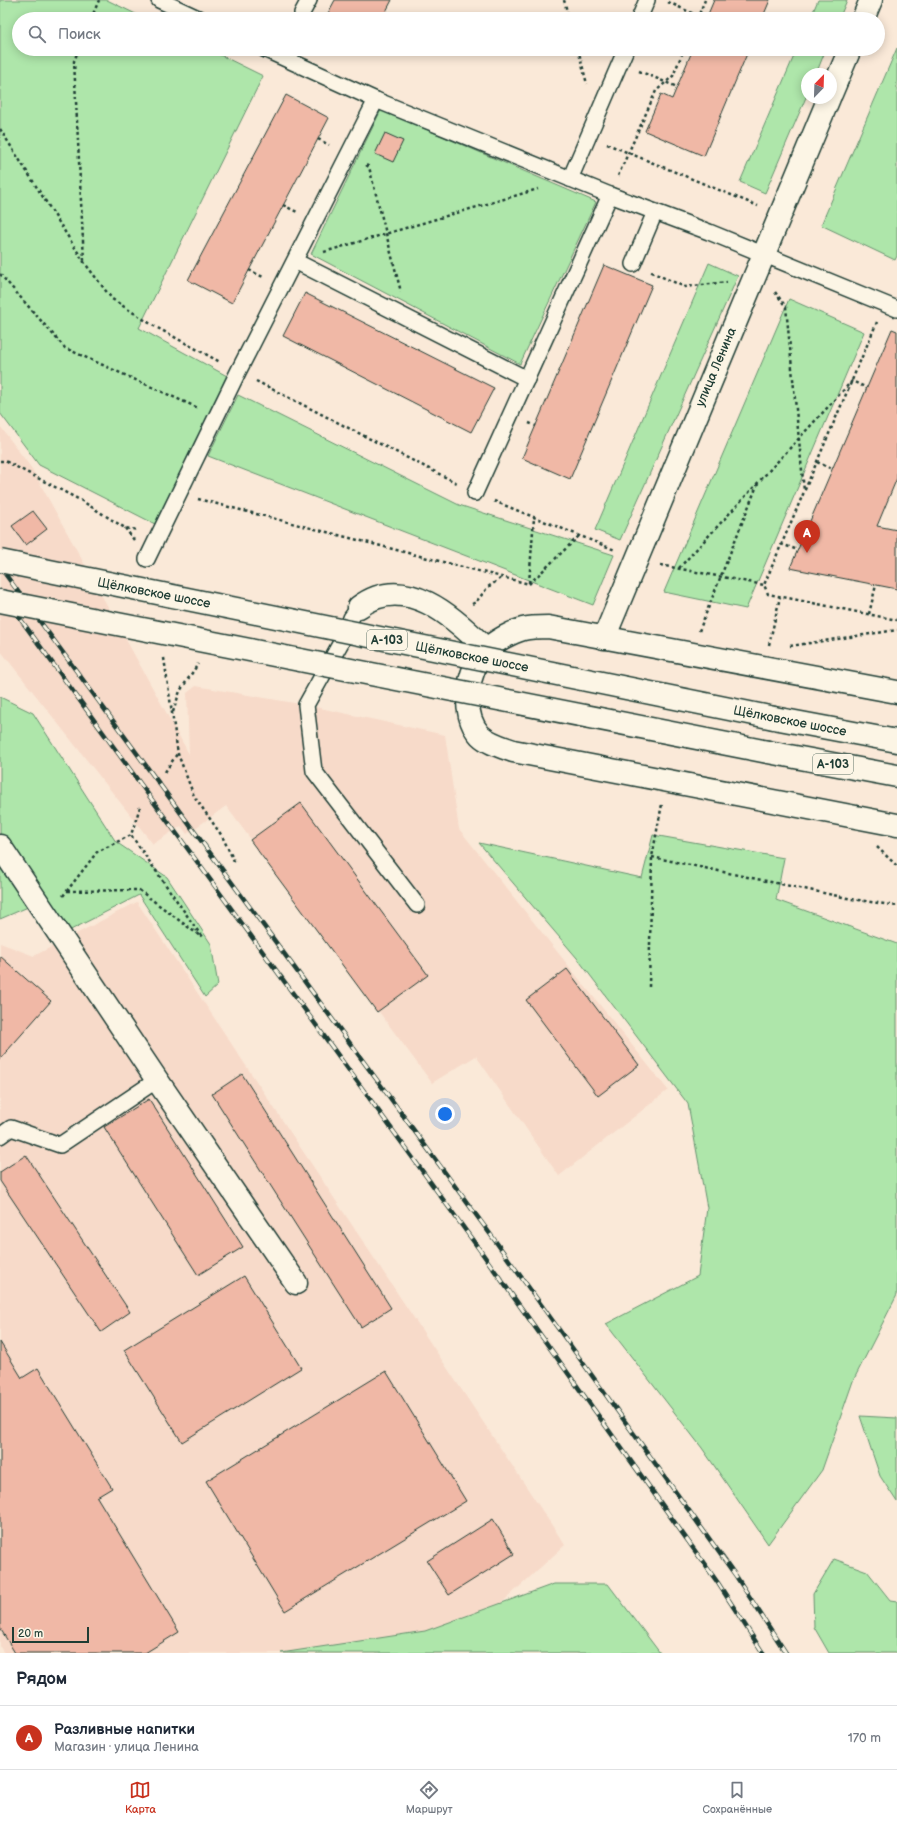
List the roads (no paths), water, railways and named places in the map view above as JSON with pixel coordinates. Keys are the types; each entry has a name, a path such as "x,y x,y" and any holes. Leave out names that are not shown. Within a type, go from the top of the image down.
{"street":[{"path":"866,12 871,0"},
{"path":"837,80 847,56"},
{"name":"улица Ленина","path":"604,638 826,104"},
{"name":"Щёлковское шоссе","path":"0,562 774,718 897,741"},
{"path":"359,607 367,601 389,595 410,594 430,604 453,619 486,649"},
{"name":"А-103","path":"0,601 897,776"},
{"path":"897,692 548,627 523,629 498,641 486,649 477,661 472,677 468,708 471,721 480,735 494,744 513,751 897,825"},
{"path":"0,846 157,1080 296,1283"}],"lane":[{"path":"159,0 185,12"},
{"path":"642,12 647,0"},
{"path":"279,56 376,100 610,195 763,254 891,307"},
{"path":"570,179 622,56"},
{"path":"147,559 238,372 376,100"},
{"path":"475,493 610,195"},
{"path":"633,264 655,212"},
{"path":"295,261 527,379"},
{"path":"359,607 351,618 344,637 306,705 314,771 417,905"},
{"path":"0,1136 11,1128 60,1145 157,1080"}],"railway":[{"path":"0,567 496,1242 736,1576 786,1653"},
{"path":"0,591 482,1253 718,1583 763,1653"}],"place":[{"name":"Разливные напитки","path":"807,553"}]}
